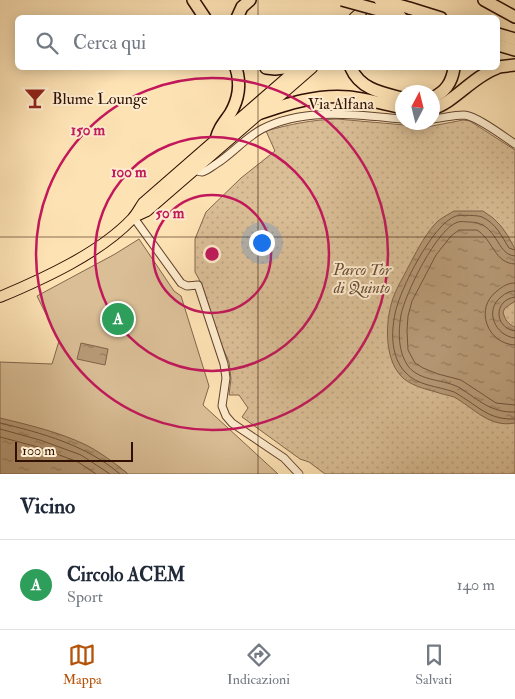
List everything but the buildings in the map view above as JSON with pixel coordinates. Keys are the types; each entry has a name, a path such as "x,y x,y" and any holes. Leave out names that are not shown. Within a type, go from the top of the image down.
{"highway":[{"path":"192,0 203,15"},
{"path":"238,15 242,7 250,0"},
{"path":"342,0 403,15"},
{"path":"380,0 403,15"},
{"path":"484,0 515,17"},
{"path":"500,35 515,39"},
{"path":"500,46 515,50"},
{"path":"500,67 515,65"},
{"path":"216,139 238,96 239,85 236,70"},
{"path":"352,70 357,78 369,88 395,96"},
{"path":"440,94 448,86 454,70"},
{"path":"440,106 475,79 492,70"},
{"path":"258,114 294,102 335,96 358,98 395,106"}],"main road":[{"path":"357,15 374,0"},
{"path":"372,15 390,0"},
{"path":"134,218 143,204 296,70"},
{"path":"0,297 90,252 134,218 148,211 310,70"}],"street":[{"name":"Via Alfana","path":"195,170 206,171 260,130 275,123 317,115 395,119"},
{"path":"440,119 461,115 472,117 515,144"},
{"path":"215,152 220,155 229,155"},
{"path":"134,218 181,283 187,286 198,285 224,364 226,378 222,406 227,419 284,458 298,474"}],"green space":[{"name":"Parco Tor di Quinto","path":"337,119 395,124 395,130 440,130 440,124 463,120 470,121 515,150 515,474 325,474 309,462 300,459 242,417 248,408 239,395 229,395 231,379 229,362 218,337 201,283 195,272 195,239 206,212 241,178 275,151 266,131 318,120"},
{"path":"139,239 174,291 181,296 209,386 203,405 278,474 128,474 118,466 0,421 0,362 52,364 59,341 37,296"}],"water":[{"path":"454,211 483,211 501,226 515,249 515,301 505,308 503,312 510,325 515,327 515,423 497,423 482,416 454,397 413,384 401,376 391,358 388,324 395,293 416,252 430,230 438,221"},
{"path":"81,343 108,349 105,365 77,359"},
{"path":"0,418 44,429 76,440 97,451 128,474 0,474"}],"place":[{"name":"Blume Lounge","path":"35,98"},
{"name":"Circolo ACEM","path":"118,319"}]}
